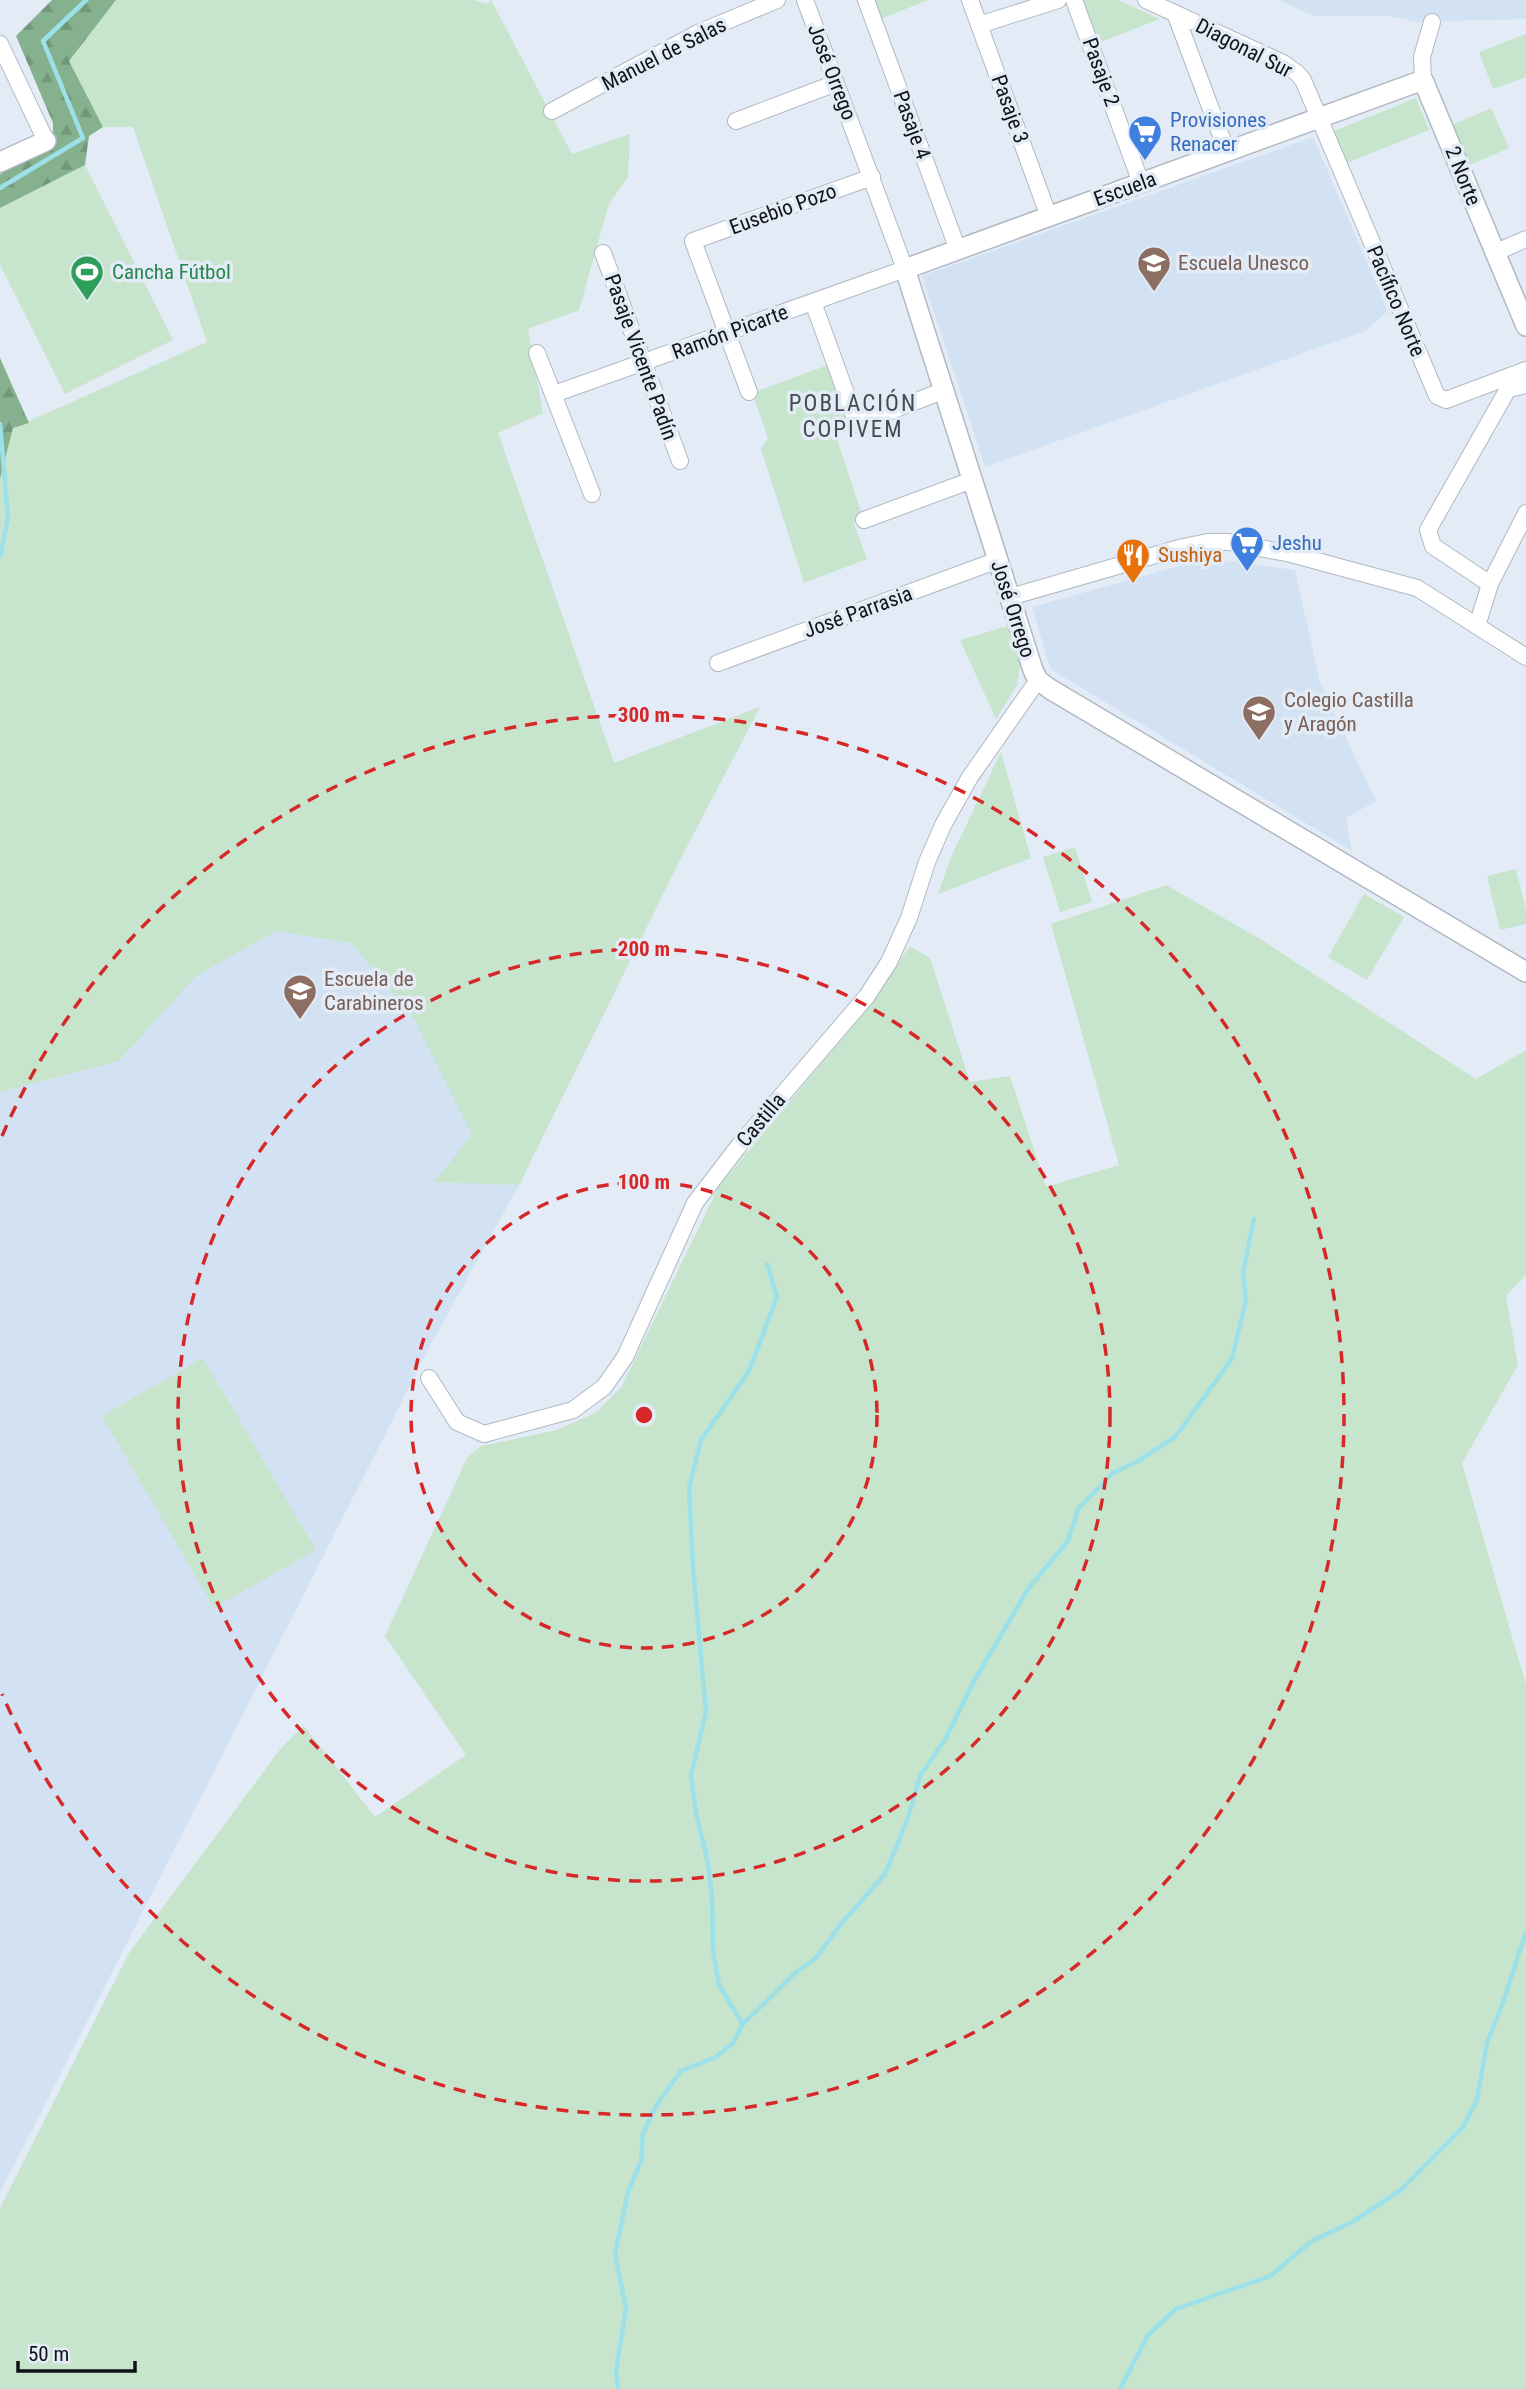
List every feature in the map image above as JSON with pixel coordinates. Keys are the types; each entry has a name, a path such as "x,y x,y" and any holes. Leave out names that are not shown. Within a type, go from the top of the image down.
{"street":[{"name":"Manuel de Salas","path":"552,111 698,33 777,0"},
{"name":"José Orrego","path":"805,0 905,270 1038,680 1050,690 1526,972"},
{"name":"Pasaje 4","path":"866,0 958,250"},
{"name":"Pasaje 3","path":"970,0 1049,217"},
{"path":"979,25 1058,0"},
{"name":"Pasaje 2","path":"1074,0 1141,183"},
{"name":"Diagonal Sur","path":"1146,0 1290,68 1303,80 1320,118"},
{"path":"1175,13 1227,152"},
{"name":"2 Norte","path":"1432,22 1422,57 1423,80 1526,326"},
{"path":"0,44 46,141 0,162"},
{"name":"Escuela","path":"905,270 1423,80"},
{"path":"736,121 836,83"},
{"name":"Pacífico Norte","path":"1320,118 1437,396 1447,400 1526,370"},
{"name":"Eusebio Pozo","path":"728,332 693,241 872,177"},
{"path":"1494,253 1526,239"},
{"name":"Pasaje Vicente Padín","path":"603,253 680,461"},
{"name":"Ramón Picarte","path":"554,394 905,270"},
{"path":"813,302 857,424 945,390"},
{"path":"728,332 749,393"},
{"path":"537,353 592,494"},
{"path":"1490,584 1433,546 1429,530 1508,389 1526,385"},
{"path":"864,520 972,480"},
{"path":"1477,626 1490,584 1526,513"},
{"path":"1010,597 1183,547 1208,542 1229,542 1292,554 1417,588 1526,657"},
{"name":"José Parrasia","path":"718,663 998,560"},
{"name":"Castilla","path":"429,1378 457,1422 484,1434 573,1410 604,1387 625,1357 695,1203 741,1143 867,996 889,962 909,918 927,862 943,825 970,777 1038,680"}],"shaded area":[{"path":"1278,0 1526,0 1526,19 1418,22 1387,16 1314,16"},
{"name":"Escuela Unesco","path":"1313,137 1388,311 1365,331 985,467 922,276"},
{"name":"Escuela de Carabineros","path":"441,292 532,529 614,763 760,707 682,856 519,1185 429,1348 0,2193 0,616"},
{"name":"Colegio Castilla y Aragón","path":"1208,558 1295,570 1320,682 1376,801 1346,818 1352,851 1050,669 1032,607"}],"green space":[{"path":"52,0 116,0 69,61 103,127 89,136 85,165 0,208 0,174 53,145 53,123 16,36"},
{"path":"116,0 474,0 486,4 491,0 572,154 630,134 628,177 609,204 579,310 528,329 543,413 498,433 614,763 760,707 682,856 519,1185 434,1182 472,1135 414,1019 351,943 276,931 196,976 119,1061 0,1092 0,479 13,428 207,342 133,127 103,127 68,61"},
{"path":"870,0 928,0 878,20"},
{"path":"1082,0 1118,0 1160,19 1096,44"},
{"path":"1526,34 1526,77 1493,89 1479,52"},
{"path":"1416,98 1430,132 1429,130 1347,163 1334,131"},
{"path":"1491,108 1509,148 1470,165 1452,125"},
{"name":"Cancha Fútbol","path":"85,165 173,340 65,394 0,265 0,208"},
{"path":"0,358 29,423 13,428 0,479"},
{"path":"828,365 849,421 833,427 863,518 853,522 867,559 804,583 761,449 768,438 752,393"},
{"path":"1008,626 1020,664 1017,685 996,719 960,640"},
{"path":"1001,752 1031,858 938,894 951,857"},
{"path":"1075,847 1092,902 1060,912 1043,857"},
{"path":"1516,869 1526,910 1526,924 1500,930 1487,876"},
{"path":"1166,885 1260,939 1476,1079 1526,1050 1526,1275 1506,1296 1518,1365 1462,1463 1526,1685 1526,2389 0,2389 0,2208 129,1953 281,1748 304,1726 375,1817 466,1755 385,1636 467,1458 481,1446 557,1430 597,1412 622,1386 719,1186 859,1019 910,946 930,958 970,1082 1010,1076 1046,1187 1119,1165 1051,924"},
{"path":"1364,894 1404,917 1367,980 1328,957"},
{"path":"203,1358 316,1550 214,1608 102,1416"}],"waterway":[{"path":"0,188 83,138 43,41 86,0"},
{"path":"0,424 8,518 0,556"},
{"path":"618,2389 616,2372 626,2308 615,2254 628,2192 641,2161 643,2134 657,2104 681,2071 716,2057 733,2043 743,2024 794,1974 816,1958 841,1924 885,1874 908,1818 920,1776 946,1738 974,1681 1028,1589 1068,1541 1078,1509 1113,1473 1138,1461 1175,1437 1232,1359 1246,1300 1243,1273 1254,1219"},
{"path":"743,2024 719,1985 713,1951 712,1895 691,1775 706,1712 689,1488 701,1440 749,1371 777,1297 767,1264"},
{"path":"1120,2389 1148,2335 1176,2309 1270,2276 1312,2241 1352,2222 1401,2190 1463,2127 1477,2100 1487,2043 1526,1932"}],"place":[{"name":"Provisiones Renacer","path":"1145,162"},
{"name":"Escuela Unesco","path":"1154,293"},
{"name":"Cancha Fútbol","path":"87,302"},
{"name":"Jeshu","path":"1247,573"},
{"name":"Sushiya","path":"1133,585"},
{"name":"Colegio Castilla y Aragón","path":"1259,742"},
{"name":"Escuela de Carabineros","path":"300,1021"}],"district":[{"name":"POBLACIÓN COPIVEM","path":"853,416"}]}
